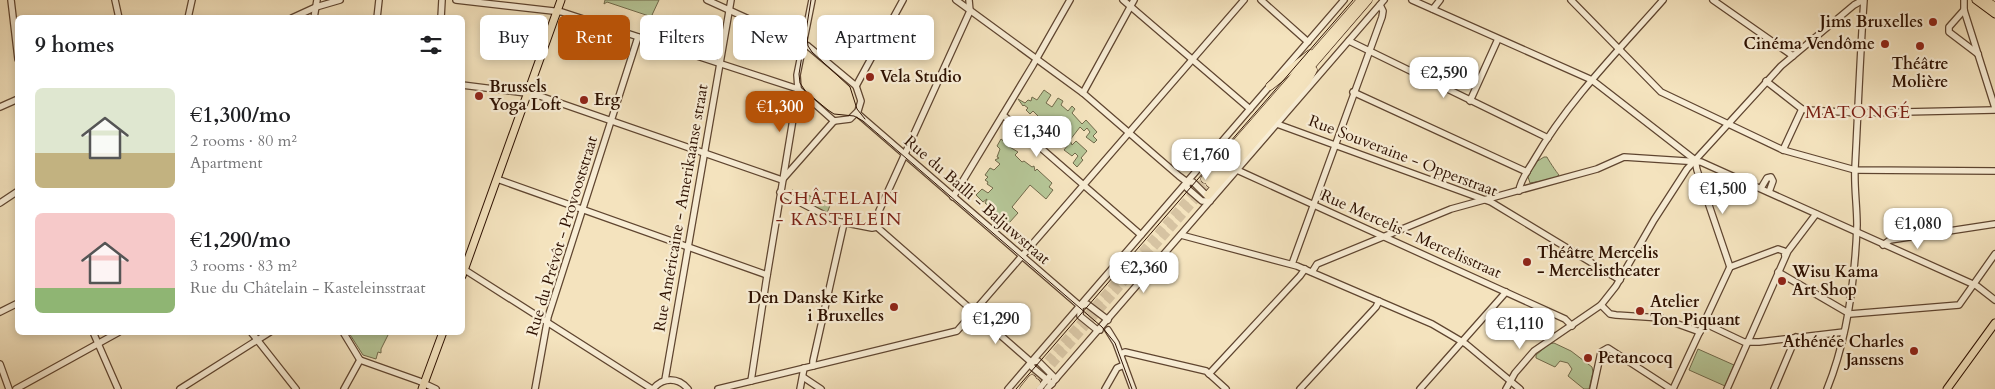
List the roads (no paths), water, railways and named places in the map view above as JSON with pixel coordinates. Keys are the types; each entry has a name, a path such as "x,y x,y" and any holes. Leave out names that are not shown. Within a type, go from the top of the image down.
{"highway":[{"path":"1352,15 1359,0"},
{"path":"1208,181 1352,15 1368,0"},
{"path":"1985,0 1995,7"},
{"path":"1352,15 1380,2"},
{"path":"1270,86 1322,49"},
{"path":"1207,199 1304,89 1322,49"},
{"path":"1024,389 1035,385"}],"main road":[{"path":"465,265 560,0"},
{"path":"1976,0 1995,14"},
{"path":"1947,389 1995,323"},
{"path":"423,386 441,335"}],"street":[{"path":"11,0 15,34"},
{"path":"115,0 119,15"},
{"path":"189,15 192,0"},
{"path":"315,15 316,0"},
{"path":"299,15 316,7 340,0"},
{"path":"377,15 379,0"},
{"path":"441,15 442,0"},
{"path":"456,0 556,12 638,37 798,90 834,121"},
{"path":"707,0 740,15"},
{"name":"Rue Américaine - Amerikaanse straat","path":"666,380 731,0"},
{"path":"807,28 812,0"},
{"path":"856,86 903,0"},
{"path":"956,0 1083,93 1186,182 1193,182 1207,199"},
{"path":"877,227 879,211 906,156 970,11 970,0"},
{"path":"953,197 1070,0"},
{"path":"1124,0 1250,109"},
{"path":"1083,93 1134,0"},
{"path":"718,389 957,331 1244,0"},
{"path":"1261,0 1308,42"},
{"path":"1008,389 1344,0"},
{"path":"1412,0 1592,80 1695,160 1761,188 1973,285 1995,300"},
{"path":"1433,9 1440,0"},
{"path":"1572,0 1661,92 1783,150 1855,170 1995,171"},
{"path":"1519,191 1527,172 1566,111 1664,0"},
{"path":"1713,0 1793,56"},
{"path":"1506,389 1528,356 1549,339 1572,326 1601,305 1618,283 1663,206 1695,160 1766,81 1854,5 1864,0 1855,170 1856,233 1848,312 1836,369 1827,389"},
{"path":"1766,81 1802,109 1858,113 1995,109 1962,11 1964,0"},
{"path":"1049,384 1054,376 1099,330 1182,235 1207,199 1237,170 1277,124 1304,89 1349,41 1380,2"},
{"path":"1292,264 1353,92 1382,17 1383,11 1380,2"},
{"path":"1962,11 1948,27 1950,34 1978,54"},
{"name":"Rue du Prévôt - Provooststraat","path":"535,389 547,322 638,37"},
{"path":"1470,101 1498,39"},
{"path":"1349,41 1548,138"},
{"path":"782,180 834,121 850,119 857,114 861,101 856,86 807,46"},
{"path":"751,381 780,192 798,90 797,75 800,60"},
{"path":"465,85 528,92 782,180"},
{"path":"1353,92 1527,172"},
{"path":"0,107 15,100"},
{"path":"1783,150 1802,109"},
{"name":"Rue du Bailli - Baljuwstraat","path":"857,114 1080,306"},
{"path":"1003,115 1141,234"},
{"name":"Rue Souveraine - Opperstraat","path":"1277,124 1490,202 1618,283"},
{"path":"1672,160 1680,154 1677,145"},
{"path":"1312,272 1317,264 1321,262 1452,209 1597,169 1622,157 1687,162 1695,160"},
{"path":"1593,389 1601,352 1604,349 1612,350 1672,389 1730,266 1696,170 1695,160"},
{"name":"Rue Mercelis - Mercelisstraat","path":"1237,170 1565,319 1572,326"},
{"path":"1761,188 1767,178 1771,177 1773,180 1769,192"},
{"path":"497,179 767,275"},
{"path":"780,192 844,223 877,227 1031,362 1032,367 1049,384"},
{"path":"0,203 15,193"},
{"path":"1727,389 1785,256 1816,214"},
{"path":"813,366 812,361 844,223"},
{"path":"1883,245 1890,240 1995,224"},
{"path":"1182,235 1292,264 1432,324 1463,341 1520,389"},
{"path":"1730,266 1778,248 1784,251 1785,256"},
{"path":"1778,272 1854,314 1959,305 1995,254"},
{"path":"1209,374 1305,269"},
{"path":"465,271 653,389 666,380 679,382 688,389"},
{"path":"1420,389 1506,292"},
{"path":"1300,389 1376,307 1379,301"},
{"path":"0,312 15,304"},
{"path":"1080,306 1087,304 1108,320"},
{"path":"1601,305 1610,314 1616,316 1661,318 1700,332"},
{"path":"1080,306 1080,316 1099,330 1108,330"},
{"path":"1108,320 1108,330 1121,354 1133,389"},
{"path":"1704,323 1744,342 1844,332"},
{"path":"94,335 118,389"},
{"path":"16,389 25,387 114,335"},
{"path":"253,335 296,389"},
{"path":"180,389 266,335"},
{"path":"344,335 360,360 423,386 436,389"},
{"path":"1774,389 1796,337"},
{"path":"1121,354 1129,353 1206,371 1226,389"},
{"path":"344,389 360,360"},
{"path":"1031,362 1038,361 1054,376"},
{"path":"0,364 2,376 9,389"},
{"path":"1105,389 1117,368 1124,365"},
{"path":"1039,373 1044,367"},
{"path":"800,389 804,368"},
{"path":"803,378 821,389"},
{"path":"1035,385 1049,384"}],"tunnel":[{"path":"1032,379 1205,179"},
{"path":"1036,383 1210,183"}],"tram line":[{"path":"811,0 799,74 800,83 806,92 834,114 854,116 863,121 1102,327 1115,343 1132,389"},
{"path":"1016,389 1353,0"},
{"path":"807,37 808,46 812,52 850,87 857,109 865,119"}],"place":[{"name":"Jims Bruxelles","path":"1933,22"},
{"name":"Cinéma Vendôme","path":"1885,44"},
{"name":"Théâtre Molière","path":"1920,46"},
{"name":"Vela Studio","path":"870,77"},
{"name":"Brussels Yoga Loft","path":"479,96"},
{"name":"Erg","path":"584,100"},
{"name":"Théâtre Mercelis - Mercelistheater","path":"1527,262"},
{"name":"Wisu Kama Art Shop","path":"1782,281"},
{"name":"Den Danske Kirke i Bruxelles","path":"894,307"},
{"name":"Atelier Ton Piquant","path":"1640,311"},
{"name":"Athénée Charles Janssens","path":"1914,351"},
{"name":"Petancocq","path":"1588,358"}],"district":[{"name":"MATONGÉ","path":"1858,112"},
{"name":"CHÂTELAIN - KASTELEIN","path":"839,208"}]}
